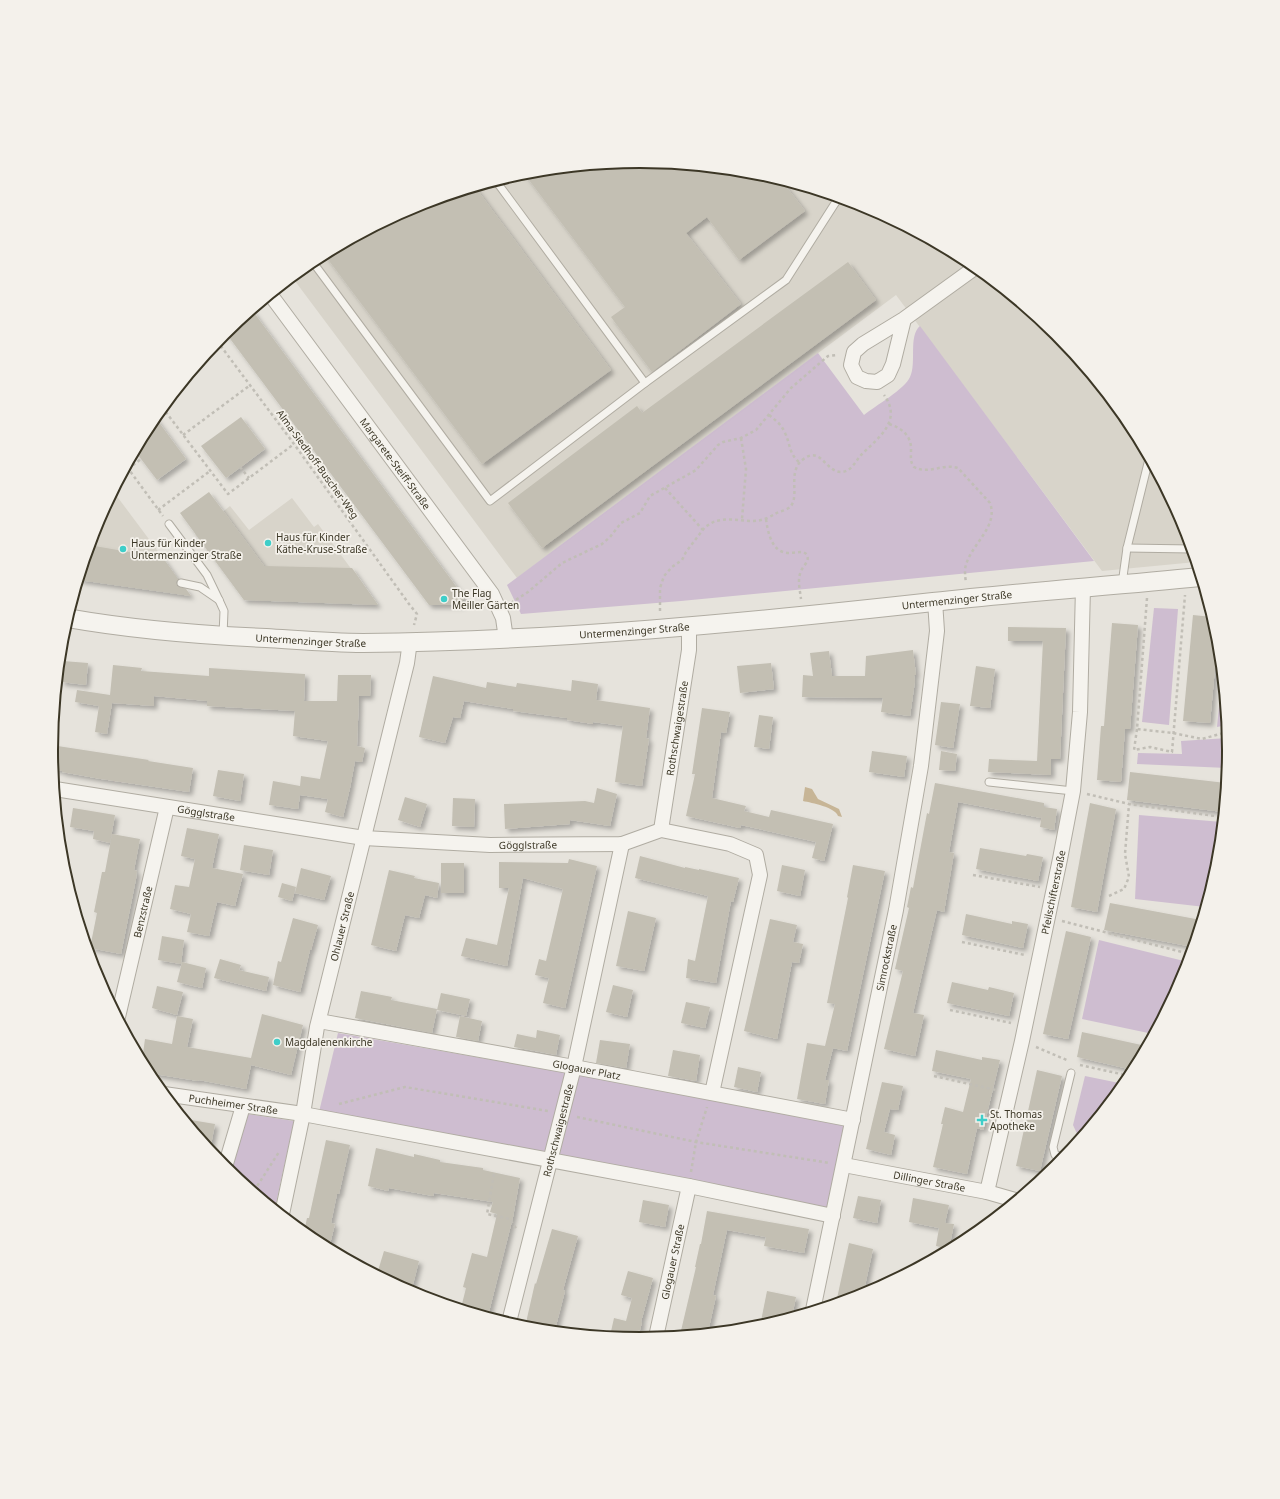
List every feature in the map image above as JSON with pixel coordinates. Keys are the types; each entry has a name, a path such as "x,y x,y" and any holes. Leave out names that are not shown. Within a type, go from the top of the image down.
{"street":[{"path":"904,319 893,364 888,374 877,382 866,381 857,377 851,365 854,352 863,344 904,319 970,271"},
{"name":"Margarete-Steiff-Straße","path":"273,298 492,594 503,618 506,639"},
{"name":"Untermenzinger Straße","path":"73,619 122,627 223,636 361,643 506,639 661,629 804,616 936,601 1195,577"},
{"name":"Pfeilschifterstraße","path":"987,1192 1040,958 1073,791 1080,712 1083,588"},
{"name":"Simrockstraße","path":"814,1305 896,910 921,766 937,631 936,601"},
{"name":"Rothschwaigestraße","path":"661,830 689,650 689,626"},
{"name":"Ohlauer Straße","path":"283,1209 303,1114 319,1021 407,664 410,641"},
{"name":"Gögglstraße","path":"59,790 364,838 490,845 622,844 661,830"},
{"name":"Benzstraße","path":"120,1010 167,807"},
{"path":"661,830 730,844 756,855 760,875 712,1093"},
{"name":"Rothschwaigestraße","path":"510,1317 561,1113 574,1067 622,844"},
{"name":"Glogauer Platz","path":"319,1021 574,1067 853,1120"},
{"name":"Puchheimer Straße","path":"172,1095 303,1114"},
{"path":"227,1160 243,1106"},
{"path":"303,1114 689,1186 832,1216"},
{"name":"Dillinger Straße","path":"844,1165 987,1192 1010,1198"},
{"name":"Glogauer Straße","path":"657,1331 689,1186"}],"lane":[{"path":"499,185 645,383"},
{"path":"316,267 490,501 645,383 786,280 836,202"},
{"path":"1122,584 1127,548 1147,465"},
{"path":"169,524 207,575 224,611 223,636"},
{"path":"1127,548 1186,549"},
{"path":"181,583 200,587 219,600"},
{"path":"989,782 1073,791"},
{"path":"1057,1155 1055,1155 1053,1147 1071,1073"}],"path":[{"name":"Alma-Siedhoff-Buscher-Weg","path":"221,346 249,386 294,444 417,614 410,641"},
{"path":"499,610 528,592 562,563 602,544 610,537 621,523 640,513 650,496 696,470 718,445 741,438 756,430 791,388 828,356 854,352"},
{"path":"661,629 659,598 662,580 669,570 682,560 703,530 715,521 728,519 766,519 790,507 794,498 795,473 800,463 807,456 815,456 822,459 827,466 835,471 847,471 880,437 891,416 889,403 874,382"},
{"path":"183,435 249,386"},
{"path":"166,412 228,494 294,444"},
{"path":"769,415 784,431 792,454 800,463"},
{"path":"888,424 902,430 909,438 911,447 911,461 914,467 925,470 950,466 958,468 990,503 992,513 989,524 966,566 965,575 968,598"},
{"path":"741,438 746,461 742,519"},
{"path":"133,464 141,459"},
{"path":"240,467 249,478"},
{"path":"129,471 169,524"},
{"path":"158,510 210,471"},
{"path":"665,488 703,530"},
{"path":"766,519 770,539 778,550 787,553 803,552 808,556 808,560 802,569 799,578 804,616"},
{"path":"1148,582 1137,729 1134,750 1150,747 1172,752 1173,733 1196,578"},
{"path":"1137,729 1173,733 1202,740 1222,734"},
{"path":"1073,791 1129,804 1218,816"},
{"path":"1109,896 1124,889 1129,877 1125,854 1129,804"},
{"path":"973,875 1054,889"},
{"path":"1048,917 1185,953"},
{"path":"962,942 1040,958"},
{"path":"950,1010 1025,1026"},
{"path":"934,1076 1010,1093"},
{"path":"332,1106 405,1087 561,1113 696,1142 844,1165"},
{"path":"689,1186 696,1142 712,1093"},
{"path":"256,1187 282,1146"},
{"path":"494,1174 487,1214 510,1219 519,1234 528,1244"}],"shaded area":[{"path":"640,168 716,172 791,187 827,198 863,212 931,245 994,288 1024,312 1052,338 1102,395 1124,426 1162,492 1178,527 1191,562 1102,571 896,295 517,578 295,281 349,245 417,212 453,198 489,187 564,172"},
{"path":"920,326 1094,561 681,601 521,614 507,585 818,353 864,415 889,397 902,387 910,377 913,365 914,336 916,330"},
{"name":"Haus für Kinder Untermenzinger Straße","path":"116,496 191,596 83,581 102,527"},
{"name":"Haus für Kinder Käthe-Kruse-Straße","path":"292,498 314,527 318,524 378,605 244,600 195,534 230,506 249,530"},
{"path":"1154,608 1178,609 1169,725 1142,722"},
{"path":"1220,699 1221,726 1217,727"},
{"path":"1222,738 1222,768 1137,764 1138,753 1182,754 1181,741"},
{"path":"805,787 812,789 818,799 839,809 842,817 838,816 833,810 803,801"},
{"path":"1139,815 1217,822 1211,863 1200,906 1135,899"},
{"path":"1099,940 1182,961 1162,1007 1148,1033 1082,1019"},
{"path":"338,1033 711,1098 847,1124 827,1212 319,1112"},
{"path":"1085,1076 1117,1083 1077,1134 1073,1125"},
{"path":"247,1114 294,1121 276,1203 231,1164"}],"building":[{"path":"602,169 678,169 716,172 785,186 805,211 739,260 707,217 686,233 741,304 652,372 611,317 625,307 528,179 564,172"},
{"path":"478,190 611,370 482,464 328,259 349,245 417,212"},
{"path":"848,262 876,300 542,548 508,503 637,406 642,413"},
{"path":"255,313 464,597 461,605 429,605 229,337"},
{"path":"241,417 265,449 226,478 201,446"},
{"path":"159,422 186,459 157,480 138,455"},
{"path":"209,492 264,566 352,568 378,605 244,600 180,513"},
{"path":"95,546 163,558 178,579 176,582 177,586 186,589 191,596 83,581"},
{"path":"1193,615 1206,616 1215,664 1210,723 1183,721"},
{"path":"1112,623 1138,625 1130,729 1125,729 1121,782 1097,780 1101,726 1104,726"},
{"path":"1008,627 1066,628 1060,759 1051,759 1051,775 988,772 989,759 1037,761 1043,641 1008,641"},
{"path":"913,650 916,675 914,675 915,681 910,716 881,712 883,698 802,697 803,675 813,676 810,653 829,651 832,676 865,676 866,656"},
{"path":"65,661 88,663 86,685 62,682"},
{"path":"771,663 774,689 740,693 737,666"},
{"path":"113,665 142,668 141,671 209,676 209,668 305,674 304,701 337,701 338,675 371,675 370,696 359,696 357,746 365,748 362,762 355,761 343,817 325,812 328,799 300,795 298,809 269,805 273,781 300,786 301,776 320,779 328,741 293,736 295,711 207,706 207,701 154,696 154,706 112,703 107,734 95,732 99,706 75,702 77,690 110,695"},
{"path":"976,666 995,669 990,708 970,706"},
{"path":"433,676 486,688 487,682 516,687 517,683 571,691 572,680 598,684 596,700 650,708 646,738 649,739 642,786 615,782 623,726 593,722 593,724 567,720 567,718 513,711 513,709 464,701 460,718 453,717 445,743 419,737"},
{"path":"941,702 960,704 953,748 935,745"},
{"path":"702,708 730,712 726,733 721,732 712,798 746,806 744,811 769,817 771,810 833,824 824,861 812,858 816,842 741,825 740,828 686,816 695,774 692,774"},
{"path":"759,715 773,717 769,749 754,747"},
{"path":"58,746 193,768 189,792 101,779 59,770"},
{"path":"872,751 907,756 904,777 869,772"},
{"path":"941,751 957,754 955,771 939,770"},
{"path":"218,770 244,774 240,801 213,796"},
{"path":"1130,772 1221,782 1218,811 1127,800"},
{"path":"935,783 1044,803 1044,807 1057,809 1054,830 1040,827 1042,814 1041,818 958,802 949,852 954,853 944,912 937,910 913,1013 924,1015 915,1056 884,1049 903,971 895,969 909,908 907,907 911,887 913,888 927,813 929,814"},
{"path":"597,788 617,794 610,826 570,820 570,824 505,829 504,804 585,801 594,803"},
{"path":"405,797 427,804 420,827 398,820"},
{"path":"453,798 475,799 474,827 452,826"},
{"path":"1090,803 1116,809 1097,912 1071,907"},
{"path":"73,808 115,815 110,843 93,839 94,831 70,827"},
{"path":"187,828 219,834 212,868 243,874 235,906 217,902 209,936 187,932 191,914 170,909 175,885 189,887 195,859 181,856"},
{"path":"112,834 140,839 134,870 137,871 136,879 121,954 93,949 91,943 97,913 94,912 102,872 105,872"},
{"path":"244,845 273,850 269,875 240,870"},
{"path":"980,848 1026,856 1027,854 1043,857 1038,881 976,869"},
{"path":"640,856 685,868 699,869 739,878 733,902 731,901 716,983 686,978 688,959 695,961 708,896 635,878"},
{"path":"569,859 597,866 565,1008 543,1003 549,978 535,975 539,959 546,961 563,889 523,878 507,966 461,956 466,938 497,945 509,888 499,888 499,862 568,863"},
{"path":"441,863 464,863 464,893 441,893"},
{"path":"782,865 805,870 800,896 777,891"},
{"path":"853,865 885,871 847,1051 833,1048 825,1080 829,1080 825,1104 797,1099 807,1043 825,1046 835,1004 827,1003"},
{"path":"301,868 331,876 324,900 295,893"},
{"path":"389,870 415,876 414,878 439,883 437,898 425,895 419,918 405,915 396,951 371,945"},
{"path":"282,883 296,887 292,901 278,897"},
{"path":"1110,903 1196,919 1188,946 1104,930"},
{"path":"628,911 656,918 644,971 616,966"},
{"path":"966,914 1012,924 1012,921 1028,924 1023,948 962,935"},
{"path":"293,918 318,925 310,950 300,992 273,985 278,961 281,962"},
{"path":"770,919 797,925 793,942 803,944 799,963 792,962 777,1039 744,1031"},
{"path":"1066,931 1091,937 1068,1039 1043,1034"},
{"path":"162,936 184,940 181,964 158,960"},
{"path":"220,959 241,965 239,970 269,977 266,991 214,978"},
{"path":"182,962 206,968 202,988 177,982"},
{"path":"952,982 988,990 989,987 1014,993 1009,1016 947,1003"},
{"path":"613,985 633,990 627,1017 606,1012"},
{"path":"157,986 183,992 177,1015 152,1008"},
{"path":"361,991 392,997 391,1000 437,1009 432,1033 355,1018"},
{"path":"441,993 470,999 466,1016 437,1010"},
{"path":"686,1002 710,1007 705,1028 681,1023"},
{"path":"262,1014 303,1025 291,1075 251,1065 246,1089 199,1080 157,1074 143,1052 145,1039 172,1044 177,1016 193,1019 187,1047 251,1058"},
{"path":"460,1016 482,1021 478,1041 456,1037"},
{"path":"537,1030 560,1035 556,1055 514,1047 517,1034 536,1038"},
{"path":"1082,1032 1141,1045 1127,1069 1077,1057"},
{"path":"600,1040 630,1044 626,1068 596,1063"},
{"path":"673,1050 700,1055 696,1081 668,1076"},
{"path":"936,1050 982,1060 982,1057 1000,1060 983,1130 977,1128 967,1174 933,1167 943,1124 941,1124 945,1107 963,1112 971,1079 932,1071"},
{"path":"738,1067 761,1072 757,1092 734,1087"},
{"path":"1037,1070 1062,1076 1040,1171 1016,1166"},
{"path":"882,1082 903,1086 898,1110 890,1109 884,1132 895,1135 891,1155 866,1149"},
{"path":"191,1120 215,1124 211,1143"},
{"path":"326,1140 350,1145 331,1223 335,1224 331,1242 306,1225 307,1218 309,1218"},
{"path":"376,1148 414,1157 414,1154 440,1160 440,1162 483,1168 483,1170 520,1178 513,1217 489,1312 462,1304 466,1288 463,1287 472,1253 487,1257 497,1214 490,1212 493,1202 434,1193 433,1196 389,1188 388,1191 368,1186"},
{"path":"858,1196 881,1200 877,1223 853,1218"},
{"path":"913,1198 949,1205 945,1223 954,1224 951,1241 941,1247 936,1246 939,1228 909,1222"},
{"path":"643,1200 669,1205 665,1227 639,1222"},
{"path":"707,1211 809,1229 804,1253 764,1246 766,1237 727,1230 713,1295 716,1296 709,1328 681,1330"},
{"path":"552,1229 578,1236 563,1290 565,1291 556,1326 527,1320 535,1283 536,1284"},
{"path":"849,1243 873,1249 865,1286 837,1297"},
{"path":"384,1251 419,1261 413,1285 379,1269"},
{"path":"628,1271 653,1278 640,1332 611,1330 614,1318 626,1321 632,1298 621,1295"},
{"path":"767,1291 796,1297 793,1311 762,1318"}],"place":[{"name":"Haus für Kinder Käthe-Kruse-Straße","path":"268,543"},
{"name":"Haus für Kinder Untermenzinger Straße","path":"123,549"},
{"name":"The Flag Meiller Gärten","path":"444,599"},
{"name":"Magdalenenkirche","path":"277,1042"},
{"name":"St. Thomas Apotheke","path":"982,1120"}]}
